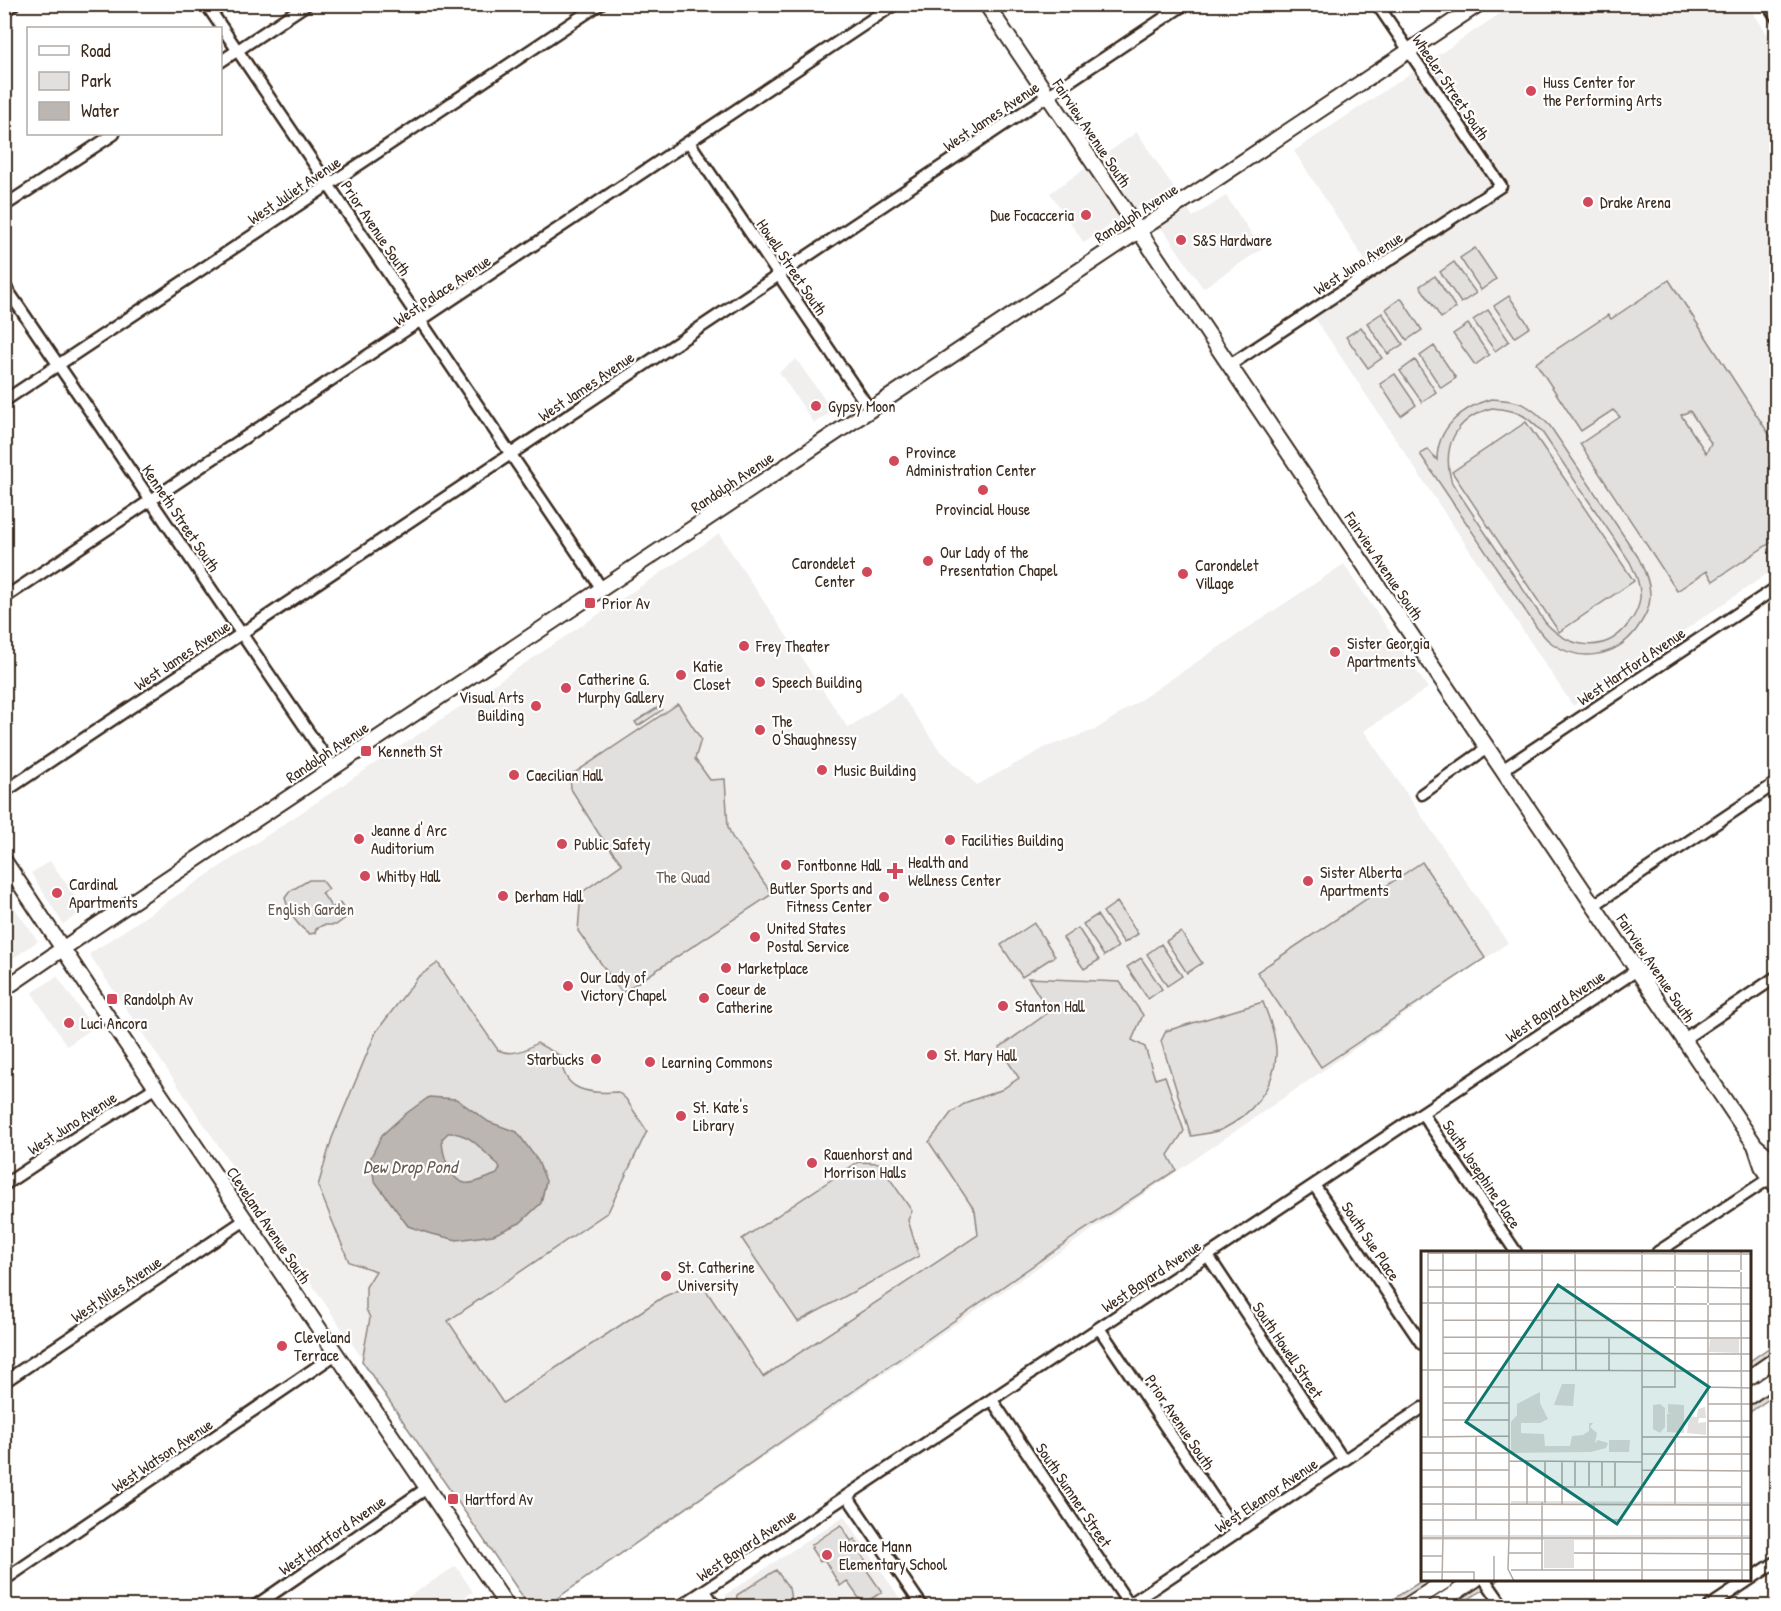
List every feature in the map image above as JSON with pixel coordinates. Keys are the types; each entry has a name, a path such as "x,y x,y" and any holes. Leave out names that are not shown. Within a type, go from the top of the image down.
{"street":[{"path":"4,11 14,4"},
{"name":"Prior Avenue South","path":"206,4 221,27"},
{"path":"222,61 307,4"},
{"name":"West Juliet Avenue","path":"4,401 600,4"},
{"name":"West Palace Avenue","path":"4,598 895,4"},
{"name":"Fairview Avenue South","path":"986,4 1755,1144 1776,1163"},
{"name":"West James Avenue","path":"4,792 1185,4"},
{"name":"Wheeler Street South","path":"1377,4 1501,186"},
{"name":"Randolph Avenue","path":"4,989 1479,4"},
{"path":"1770,5 1776,17"},
{"name":"Prior Avenue South","path":"222,28 602,589"},
{"path":"4,206 112,135"},
{"name":"Howell Street South","path":"689,142 870,410"},
{"name":"West Juno Avenue","path":"1230,365 1501,186"},
{"name":"Kenneth Street South","path":"4,285 333,768"},
{"name":"West Hartford Avenue","path":"1502,770 1775,591"},
{"path":"1422,794 1487,748"},
{"path":"1594,905 1776,783"},
{"name":"Cleveland Avenue South","path":"4,860 244,1220 507,1606"},
{"name":"West Bayard Avenue","path":"681,1606 1637,970"},
{"path":"1684,1039 1776,977"},
{"name":"West Juno Avenue","path":"4,1185 156,1087"},
{"name":"South Josephine Place","path":"1422,1113 1515,1251"},
{"name":"Fairview Avenue South","path":"1755,1144 1762,1166 1773,1182"},
{"path":"1660,1251 1773,1182"},
{"name":"South Sue Place","path":"1314,1185 1421,1343"},
{"name":"West Niles Avenue","path":"4,1382 244,1220"},
{"name":"South Howell Street","path":"1208,1256 1344,1461"},
{"name":"Prior Avenue South","path":"1099,1328 1237,1533"},
{"name":"West Watson Avenue","path":"4,1580 336,1354"},
{"path":"1751,1376 1776,1359"},
{"path":"1751,1395 1776,1378"},
{"name":"South Sumner Street","path":"992,1400 1129,1606"},
{"name":"West Eleanor Avenue","path":"1129,1606 1421,1409"},
{"name":"West Hartford Avenue","path":"255,1606 427,1488"},
{"path":"848,1496 922,1606"},
{"path":"1751,1579 1776,1562"},
{"path":"1406,1606 1445,1581"},
{"path":"1435,1606 1473,1581"},
{"path":"1486,1581 1503,1606"},
{"path":"1710,1606 1748,1581"},
{"path":"705,1591 715,1606"}],"shaded area":[{"path":"1513,5 1748,5 1776,47 1776,568 1573,706 1315,318 1376,277 1294,151"},
{"path":"1137,132 1193,217 1226,196 1262,249 1203,288 1167,235 1141,205 1084,243 1050,193"},
{"path":"796,359 833,411 814,423 779,372"},
{"name":"St. Catherine University","path":"719,534 848,728 900,693 938,748 977,785 1046,747 1095,730 1344,564 1428,688 1364,731 1508,943 547,1606 529,1606 89,954"},
{"name":"Cardinal Apartments","path":"50,861 85,910 63,924 31,873"},
{"path":"4,893 38,941 5,964 4,964"},
{"path":"57,976 93,1028 67,1046 32,993"},
{"name":"Horace Mann Elementary School","path":"844,1516 905,1606 733,1606 725,1595"},
{"path":"456,1566 473,1592 451,1606 399,1606 397,1604"}],"green space":[{"path":"1475,248 1496,279 1481,290 1460,258"},
{"path":"1454,262 1476,293 1461,303 1440,272"},
{"path":"1435,276 1456,308 1441,318 1420,286"},
{"path":"1669,280 1776,445 1776,539 1713,581 1707,571 1677,591 1580,444 1620,417 1613,410 1581,431 1536,363 1608,315 1611,319","holes":["1690,411 1711,443 1706,453 1681,415"]},
{"path":"1509,296 1530,327 1515,337 1494,306"},
{"path":"1401,298 1422,330 1407,340 1386,309"},
{"path":"1488,310 1509,341 1495,351 1473,320"},
{"path":"1382,313 1403,344 1388,354 1367,323"},
{"path":"1468,324 1489,355 1475,365 1453,334"},
{"path":"1361,327 1382,358 1368,368 1346,337"},
{"path":"1434,346 1456,378 1441,388 1420,356"},
{"path":"1415,360 1436,392 1422,402 1400,371"},
{"path":"1395,374 1416,405 1401,416 1380,384"},
{"path":"1491,399 1517,402 1530,408 1543,419 1638,557 1649,586 1649,605 1636,630 1618,647 1607,652 1584,655 1561,649 1548,640 1537,628 1420,454 1428,449 1437,460 1441,438 1446,429 1461,413","holes":["1492,408 1520,414 1542,432 1630,562 1640,588 1639,605 1629,623 1610,640 1599,644 1576,643 1565,638 1545,622 1452,483 1448,458 1454,436 1460,427 1479,413"]},
{"path":"1526,422 1634,581 1559,632 1452,472"},
{"name":"The Quad","path":"678,704 701,739 695,759 710,780 725,779 728,827 732,837 772,894 622,993 578,931 581,893 622,864 599,834 571,789 570,776"},
{"path":"660,706 662,710 638,726 635,722"},
{"path":"1422,862 1485,958 1321,1067 1257,972"},
{"name":"English Garden","path":"309,880 322,880 329,889 322,893 332,908 340,903 348,916 336,925 323,925 316,929 315,933 310,934 294,918 285,898 290,891"},
{"path":"1117,902 1138,934 1124,943 1103,912"},
{"path":"1097,915 1118,947 1104,956 1083,924"},
{"path":"1034,923 1055,956 1022,977 1001,945"},
{"path":"1078,928 1099,960 1084,969 1063,938"},
{"path":"1181,932 1202,963 1187,973 1166,941"},
{"path":"1161,944 1182,976 1167,986 1147,954"},
{"path":"1141,958 1162,989 1148,999 1127,967"},
{"path":"438,963 498,1050 508,1053 518,1052 537,1043 561,1056 566,1077 572,1084 587,1091 618,1092 626,1099 647,1131 608,1212 448,1321 503,1403 663,1297 700,1281 763,1377 978,1235 975,1211 929,1142 951,1113 967,1102 1001,1090 1019,1078 999,1048 1049,1012 1028,978 1120,982 1143,1015 1132,1040 1145,1047 1155,1079 1165,1076 1184,1131 1168,1155 1176,1170 1081,1232 546,1606 529,1606 362,1361 370,1318 366,1309 366,1287 376,1271 349,1262 318,1186 332,1138 376,1032 418,977"},
{"path":"1263,1002 1276,1049 1274,1068 1266,1089 1252,1108 1233,1123 1219,1130 1191,1136 1161,1041 1166,1031"},
{"path":"858,1162 879,1163 912,1211 908,1220 919,1256 798,1322 742,1239"},
{"path":"1776,1343 1776,1394 1751,1411 1751,1360"},
{"path":"841,1525 851,1541 854,1539 862,1550 860,1552 869,1566 866,1569 882,1592 863,1604 847,1581 840,1586 824,1559 820,1562 811,1548 813,1547 811,1545"},
{"path":"776,1570 789,1588 792,1606 739,1606 736,1603 737,1595"},
{"path":"1421,1581 1496,1581 1458,1606 1382,1606"}],"water":[{"name":"Dew Drop Pond","path":"429,1097 456,1099 489,1122 517,1132 538,1161 546,1181 541,1203 520,1223 493,1235 457,1240 408,1226 374,1180 371,1157 382,1135","holes":["448,1133 470,1139 498,1164 500,1168 497,1174 477,1182 459,1181 445,1158 442,1139"]}],"place":[{"name":"Huss Center for the Performing Arts","path":"1531,91"},
{"name":"Drake Arena","path":"1588,202"},
{"name":"Due Focacceria","path":"1086,215"},
{"name":"S&S Hardware","path":"1181,240"},
{"name":"Gypsy Moon","path":"816,406"},
{"name":"Province Administration Center","path":"894,461"},
{"name":"Provincial House","path":"983,490"},
{"name":"Our Lady of the Presentation Chapel","path":"928,561"},
{"name":"Carondelet Center","path":"867,572"},
{"name":"Carondelet Village","path":"1183,574"},
{"name":"Prior Av","path":"590,603"},
{"name":"Frey Theater","path":"744,646"},
{"name":"Sister Georgia Apartments","path":"1335,652"},
{"name":"Katie Closet","path":"681,675"},
{"name":"Speech Building","path":"760,682"},
{"name":"Catherine G. Murphy Gallery","path":"566,688"},
{"name":"Visual Arts Building","path":"536,706"},
{"name":"The O'Shaughnessy","path":"760,730"},
{"name":"Kenneth St","path":"366,751"},
{"name":"Music Building","path":"822,770"},
{"name":"Caecilian Hall","path":"514,775"},
{"name":"Jeanne d' Arc Auditorium","path":"359,839"},
{"name":"Facilities Building","path":"950,840"},
{"name":"Public Safety","path":"562,844"},
{"name":"Fontbonne Hall","path":"786,865"},
{"name":"Health and Wellness Center","path":"895,871"},
{"name":"Whitby Hall","path":"365,876"},
{"name":"Sister Alberta Apartments","path":"1308,881"},
{"name":"Cardinal Apartments","path":"57,893"},
{"name":"Derham Hall","path":"503,896"},
{"name":"Butler Sports and Fitness Center","path":"884,897"},
{"name":"United States Postal Service","path":"755,937"},
{"name":"Marketplace","path":"726,968"},
{"name":"Our Lady of Victory Chapel","path":"568,986"},
{"name":"Coeur de Catherine","path":"704,998"},
{"name":"Randolph Av","path":"112,999"},
{"name":"Stanton Hall","path":"1003,1006"},
{"name":"Luci Ancora","path":"69,1023"},
{"name":"St. Mary Hall","path":"932,1055"},
{"name":"Starbucks","path":"596,1059"},
{"name":"Learning Commons","path":"650,1062"},
{"name":"St. Kate's Library","path":"681,1116"},
{"name":"Rauenhorst and Morrison Halls","path":"812,1163"},
{"name":"St. Catherine University","path":"666,1276"},
{"name":"Cleveland Terrace","path":"282,1346"},
{"name":"Hartford Av","path":"453,1499"},
{"name":"Horace Mann Elementary School","path":"827,1555"}]}
